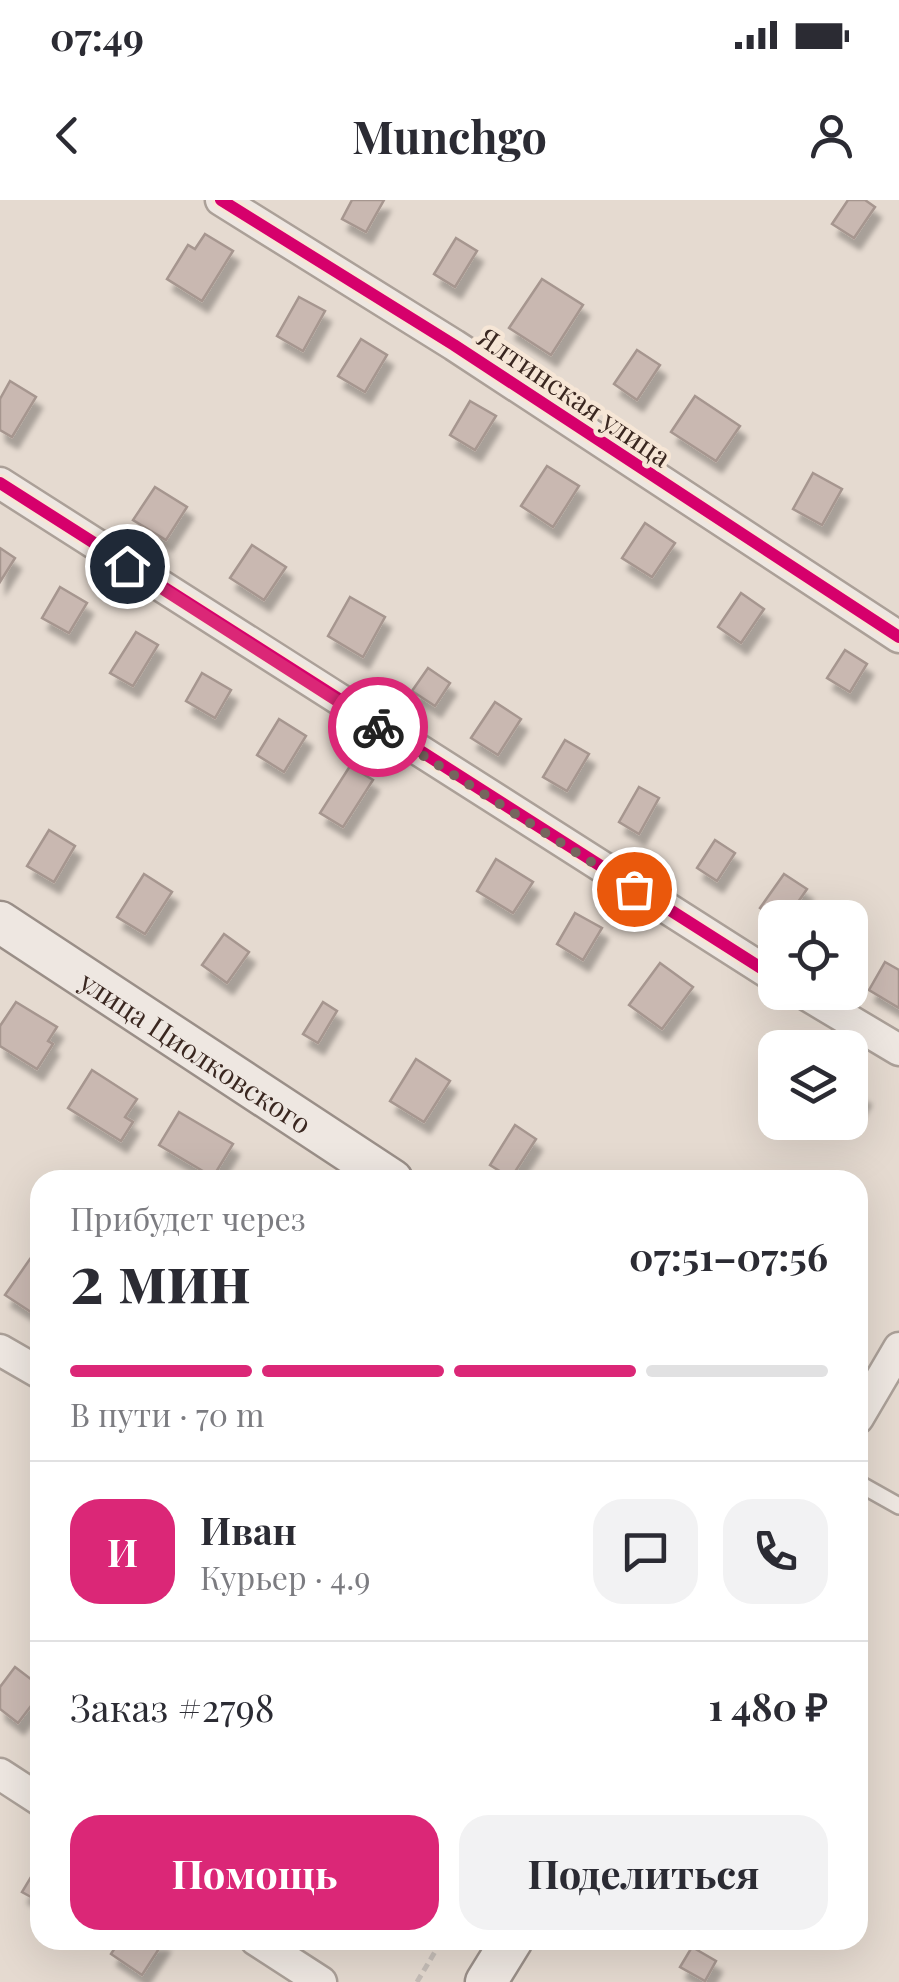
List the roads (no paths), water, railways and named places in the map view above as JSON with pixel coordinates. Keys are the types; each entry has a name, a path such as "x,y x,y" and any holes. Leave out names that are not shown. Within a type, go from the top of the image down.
{"street":[{"name":"Ялтинская улица","path":"221,200 454,345 899,637"},
{"path":"0,483 758,965"},
{"name":"улица Циолковского","path":"0,922 377,1170"},
{"path":"832,1010 899,1050"},
{"path":"868,1401 899,1348"},
{"path":"0,1350 30,1367"},
{"path":"0,1774 30,1794"},
{"path":"271,1950 320,1982"},
{"path":"486,1982 506,1950"}],"lane":[{"path":"868,1489 899,1506"}]}
